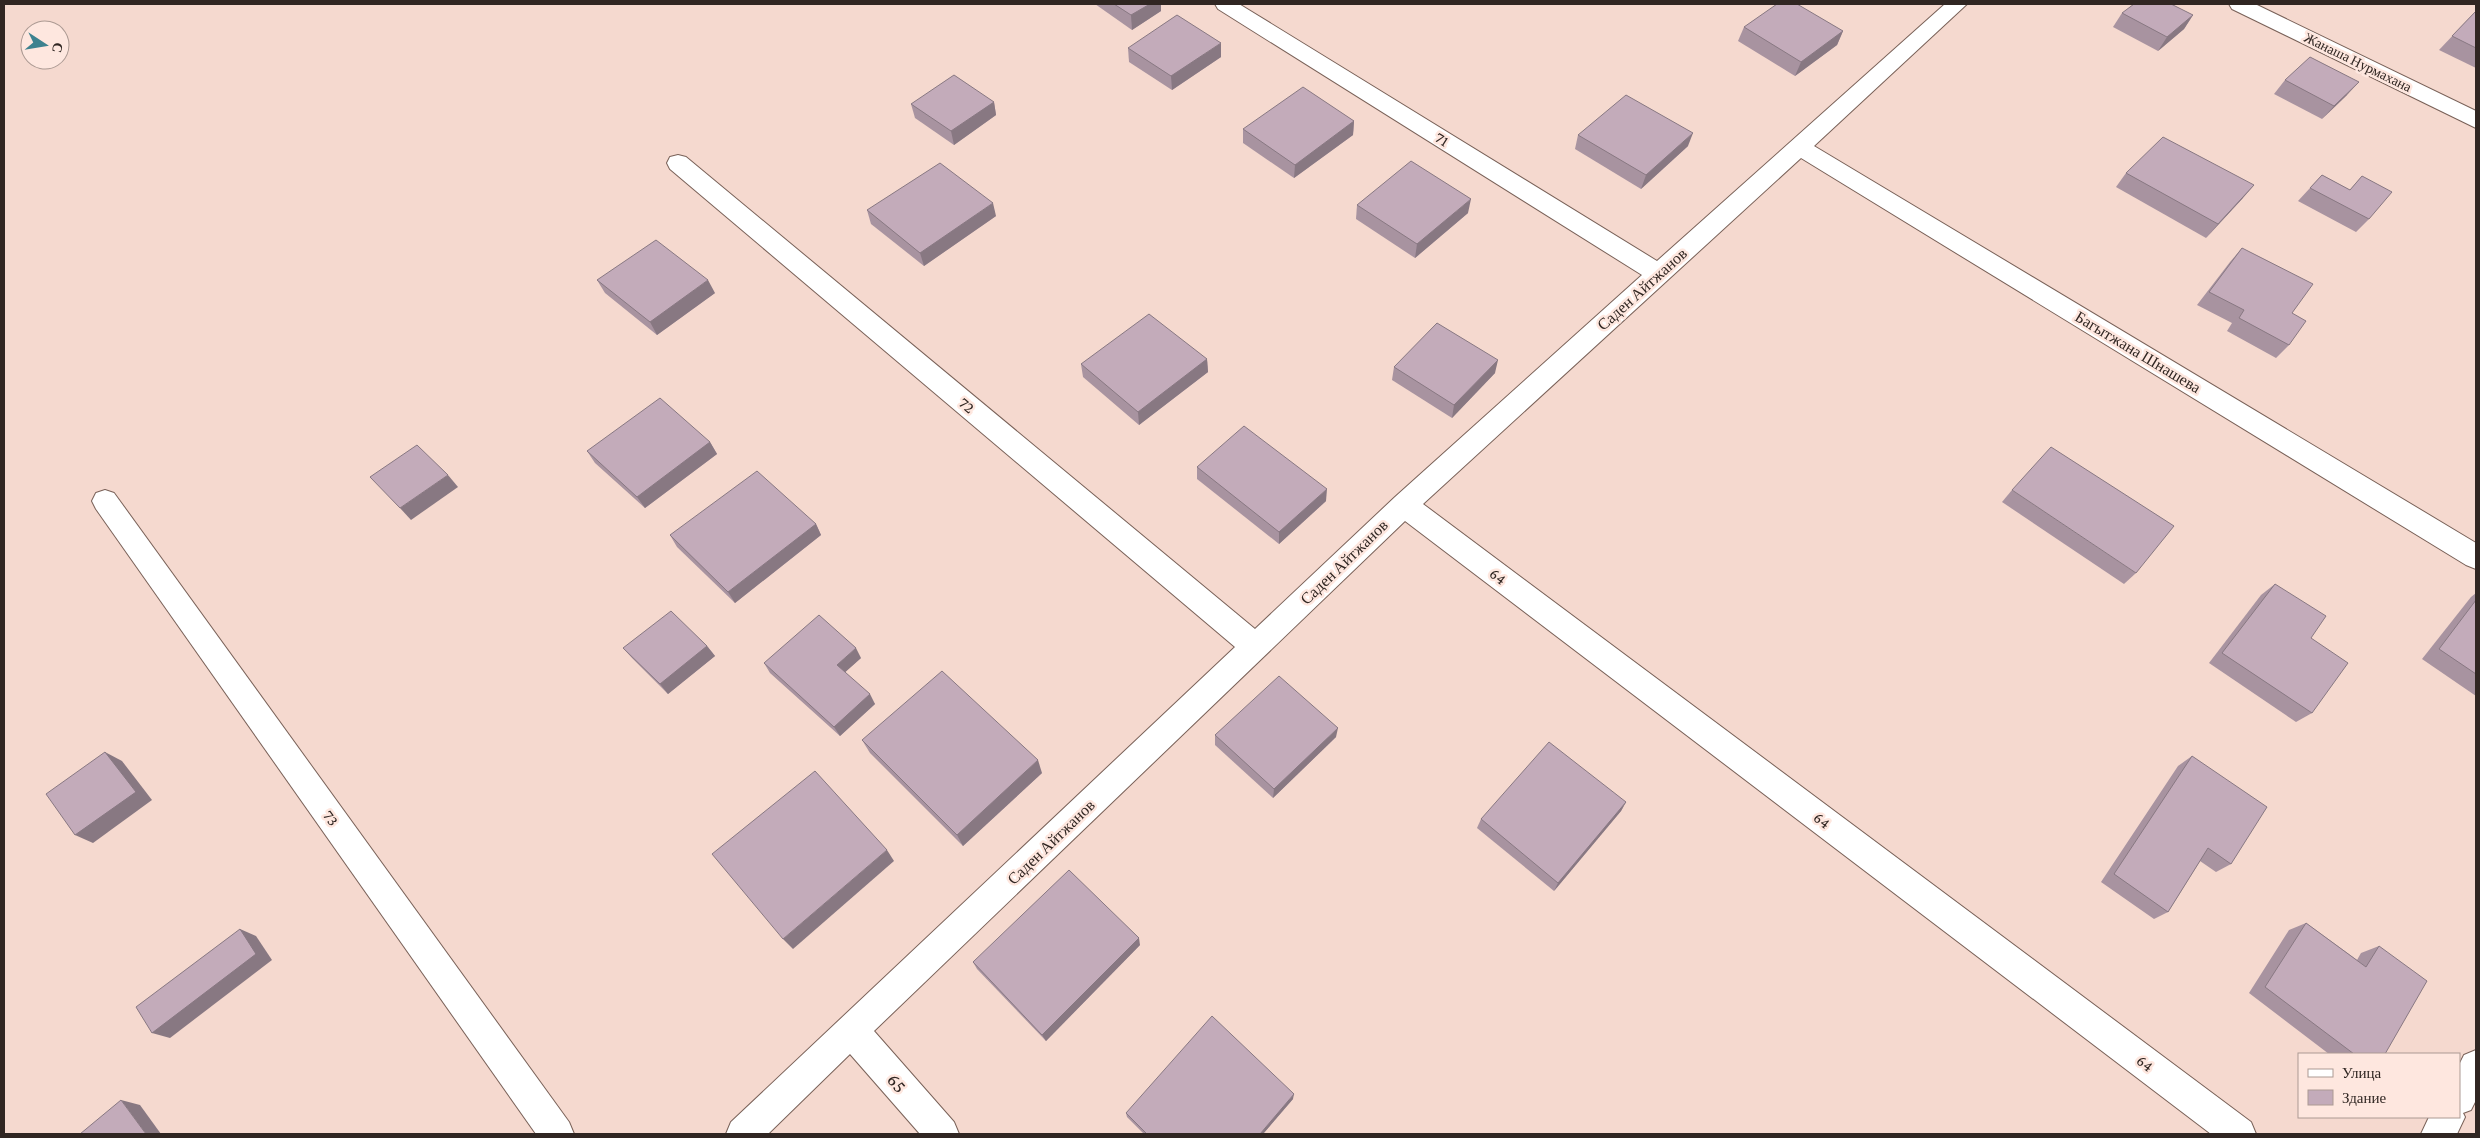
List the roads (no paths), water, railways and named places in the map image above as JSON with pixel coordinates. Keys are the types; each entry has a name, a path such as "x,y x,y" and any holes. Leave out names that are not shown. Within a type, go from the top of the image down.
{"street":[{"name":"71","path":"1225,4 1659,274"},
{"name":"Саден Айтжанов","path":"743,1134 1404,505 1957,4"},
{"name":"Жанаша Нурмахана","path":"2239,4 2476,120"},
{"name":"Багытжана Шнашева","path":"1799,147 2476,557"},
{"name":"72","path":"678,163 1256,647"},
{"name":"73","path":"104,501 557,1134"},
{"name":"64","path":"1404,505 2240,1134"},
{"name":"65","path":"852,1031 942,1134"},
{"path":"2460,1096 2476,1067"},
{"path":"2438,1134 2447,1118"}]}
